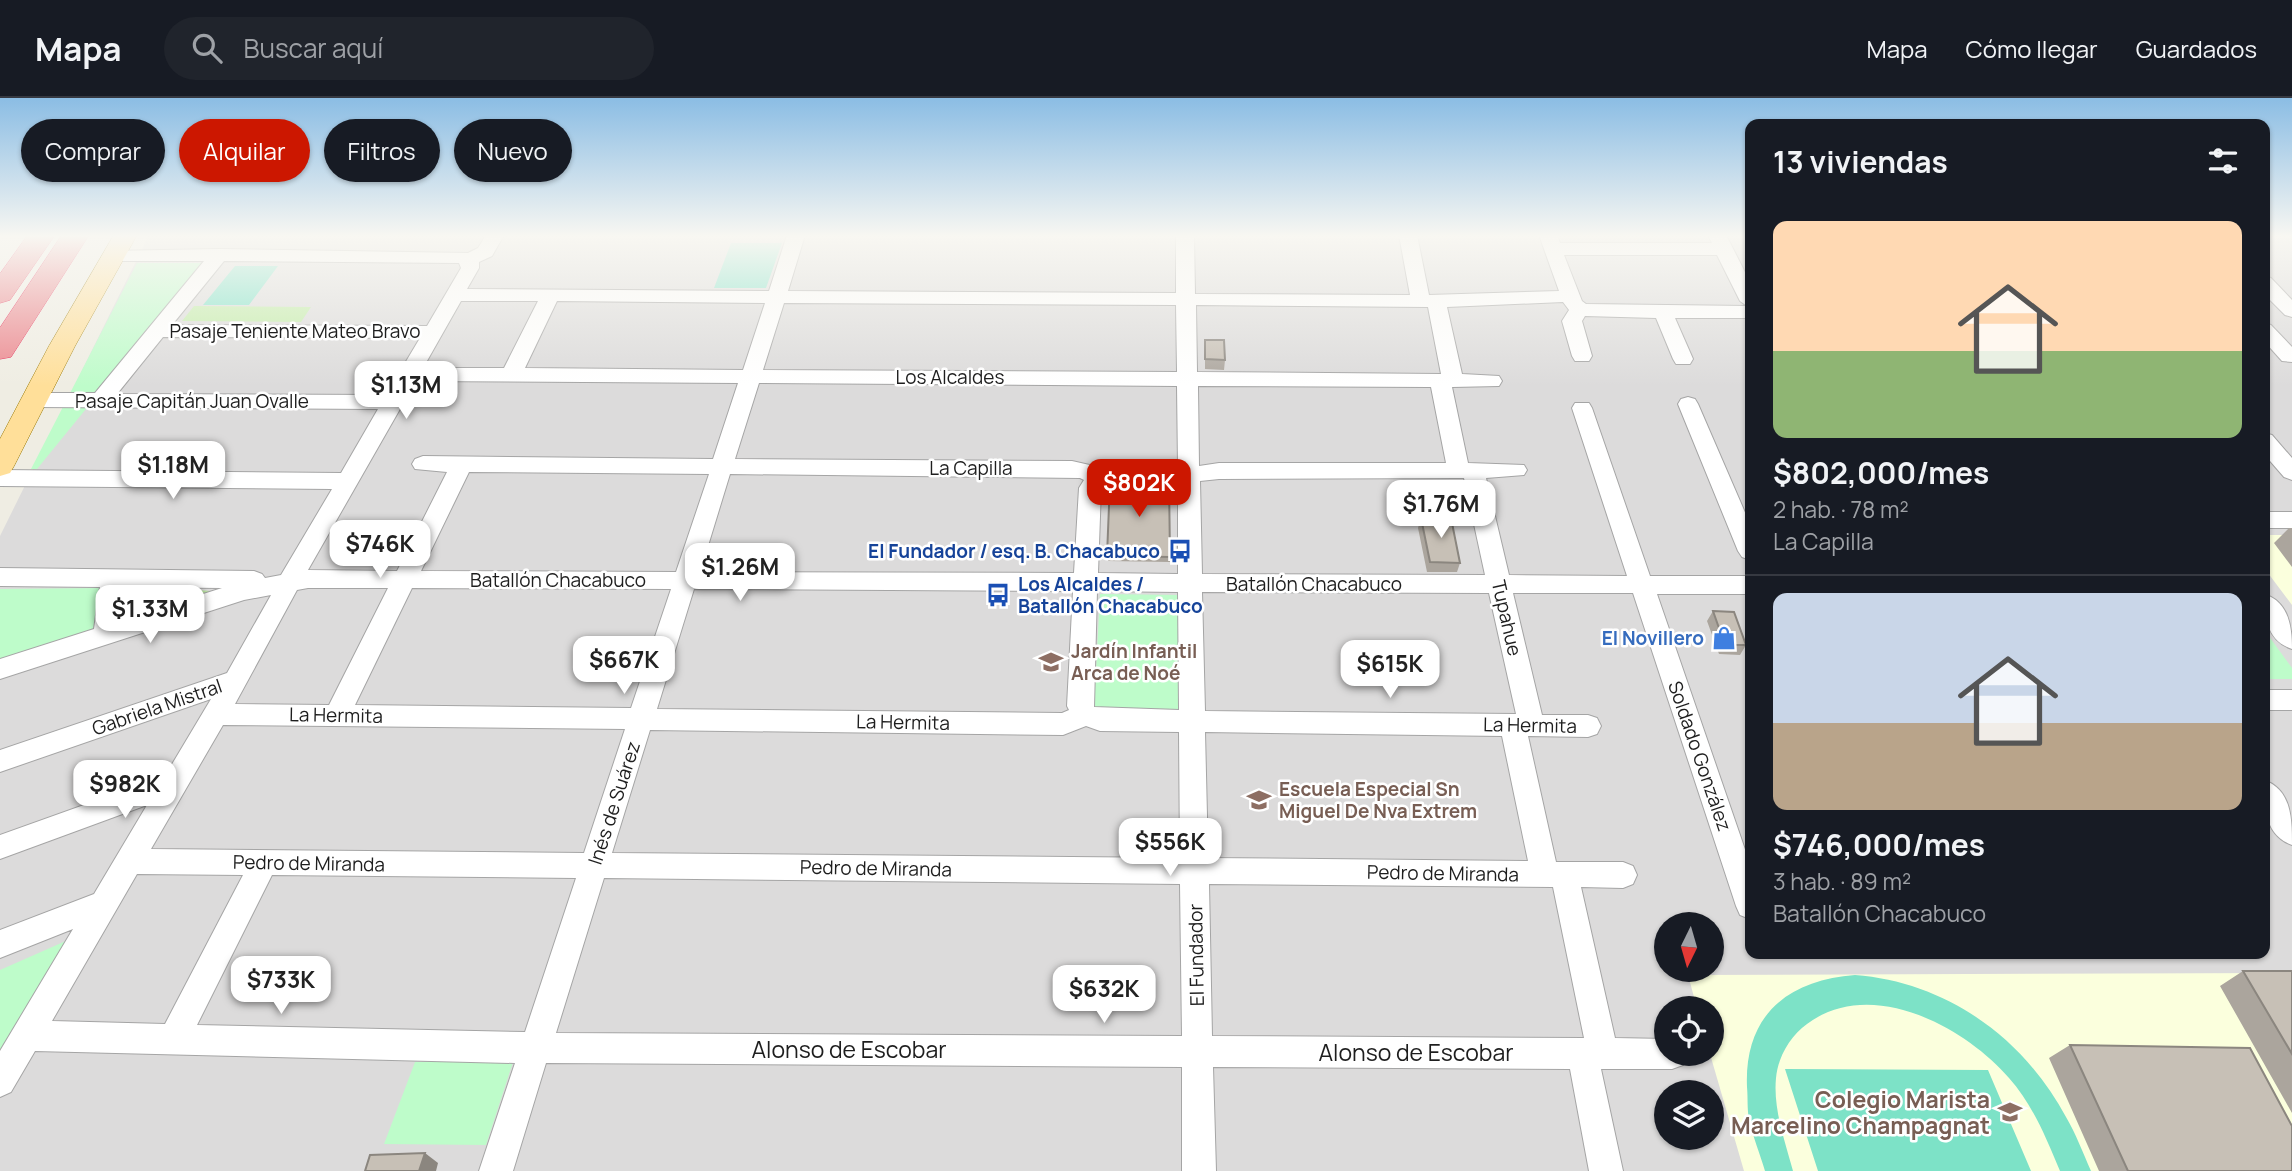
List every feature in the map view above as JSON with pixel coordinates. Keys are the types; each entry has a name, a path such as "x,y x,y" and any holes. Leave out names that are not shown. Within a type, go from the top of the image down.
{"highway":[{"path":"0,350 43,285"}],"main road":[{"path":"0,466 33,400 98,285"}],"street":[{"path":"100,401 195,285"},
{"path":"0,1081 235,680 460,285"},
{"name":"Inés de Suárez","path":"496,1171 780,285"},
{"name":"El Fundador","path":"1186,285 1188,584 1199,1171"},
{"name":"Tupahue","path":"1424,285 1466,470 1500,585 1522,725 1592,1053 1606,1171"},
{"path":"1568,285 1575,302 1572,321 1582,356"},
{"path":"2270,288 2292,311"},
{"path":"454,295 1575,302 1590,312 1745,312"},
{"path":"511,375 551,295"},
{"path":"2270,311 2292,311"},
{"path":"1663,312 1683,359"},
{"name":"Pasaje Teniente Mateo Bravo","path":"158,331 433,332"},
{"path":"2270,336 2288,356"},
{"name":"Los Alcaldes","path":"409,374 1492,381"},
{"name":"Pasaje Capitán Juan Ovalle","path":"33,400 393,402"},
{"path":"1689,404 1745,539"},
{"name":"Soldado González","path":"1582,408 1745,890"},
{"path":"2270,447 2292,472"},
{"name":"La Capilla","path":"423,464 1072,468 1086,471 1096,478 1111,474 1187,475 1219,471 1516,470"},
{"path":"337,715 462,464"},
{"path":"0,478 347,481"},
{"path":"1085,715 1080,706 1085,584 1090,488 1096,478"},
{"path":"2270,520 2292,520"},
{"name":"Batallón Chacabuco","path":"0,577 290,581 405,579 1745,585"},
{"path":"105,635 113,578"},
{"name":"Batallón Chacabuco","path":"0,669 251,589 290,581"},
{"path":"2270,611 2292,639"},
{"name":"Gabriela Mistral","path":"0,761 235,680"},
{"path":"2270,700 2292,700"},
{"name":"La Hermita","path":"215,714 1063,723 1085,715 1100,720 1588,726"},
{"path":"0,848 174,784"},
{"path":"2270,800 2292,833"},
{"name":"Pedro de Miranda","path":"129,861 1623,875"},
{"path":"173,1040 264,862"},
{"path":"0,944 103,904"},
{"name":"Alonso de Escobar","path":"26,1036 536,1048 1654,1054"}],"shaded area":[{"path":"124,285 1745,285 1745,959 2270,959 2270,285 2292,285 2292,1171 0,1171 0,536"},
{"path":"2270,535 2292,535 2292,605 2270,576"},
{"name":"Colegio Marista Marcelino Champagnat","path":"2292,973 2292,1171 1744,1171 1724,1102 1724,1080 1718,1080 1713,1066 1724,1066 1724,996 1694,996 1690,982 1724,982 1724,975"}],"green space":[{"path":"126,285 187,285 37,469 31,469"},
{"path":"219,285 264,285 249,305 203,305"},
{"path":"715,285 767,285 766,288 714,288"},
{"path":"194,306 311,307 301,322 182,321"},
{"path":"133,586 211,591 126,617"},
{"path":"105,588 101,631 0,662 0,589"},
{"path":"1100,594 1178,595 1178,709 1094,708"},
{"path":"2270,638 2292,668 2292,679 2270,679"},
{"path":"68,940 0,1053 0,970"},
{"path":"1855,975 1920,989 1979,1019 2004,1039 2028,1062 2048,1088 2070,1123 2091,1171 2060,1171 2038,1122 2018,1088 1968,1041 1916,1014 1887,1007 1859,1005 1832,1010 1807,1024 1786,1048 1777,1070 1776,1101 1793,1171 1765,1171 1748,1111 1748,1062 1753,1040 1762,1021 1775,1006 1791,994 1809,984"},
{"path":"415,1062 513,1062 486,1145 384,1144"},
{"path":"1785,1069 1988,1070 2031,1171 1818,1171"}],"building":[{"path":"1205,340 1224,340 1225,360 1205,359"},
{"path":"1110,481 1169,481 1170,557 1107,556"},
{"path":"1421,518 1451,518 1460,563 1430,562"},
{"path":"1713,611 1734,612 1745,642 1745,645 1725,645"},
{"path":"2243,971 2292,971 2292,1054"},
{"path":"2070,1045 2250,1048 2292,1126 2292,1171 2128,1171"},
{"path":"425,1153 419,1171 365,1171 370,1155"}],"place":[{"name":"El Fundador / esq. B. Chacabuco","path":"1180,551"},
{"name":"Los Alcaldes / Batallón Chacabuco","path":"998,595"},
{"name":"El Novillero","path":"1724,638"},
{"name":"Jardín Infantil Arca de Noé","path":"1051,662"},
{"name":"Escuela Especial Sn Miguel De Nva Extrem","path":"1259,800"},
{"name":"Colegio Marista Marcelino Champagnat","path":"2010,1112"}]}
